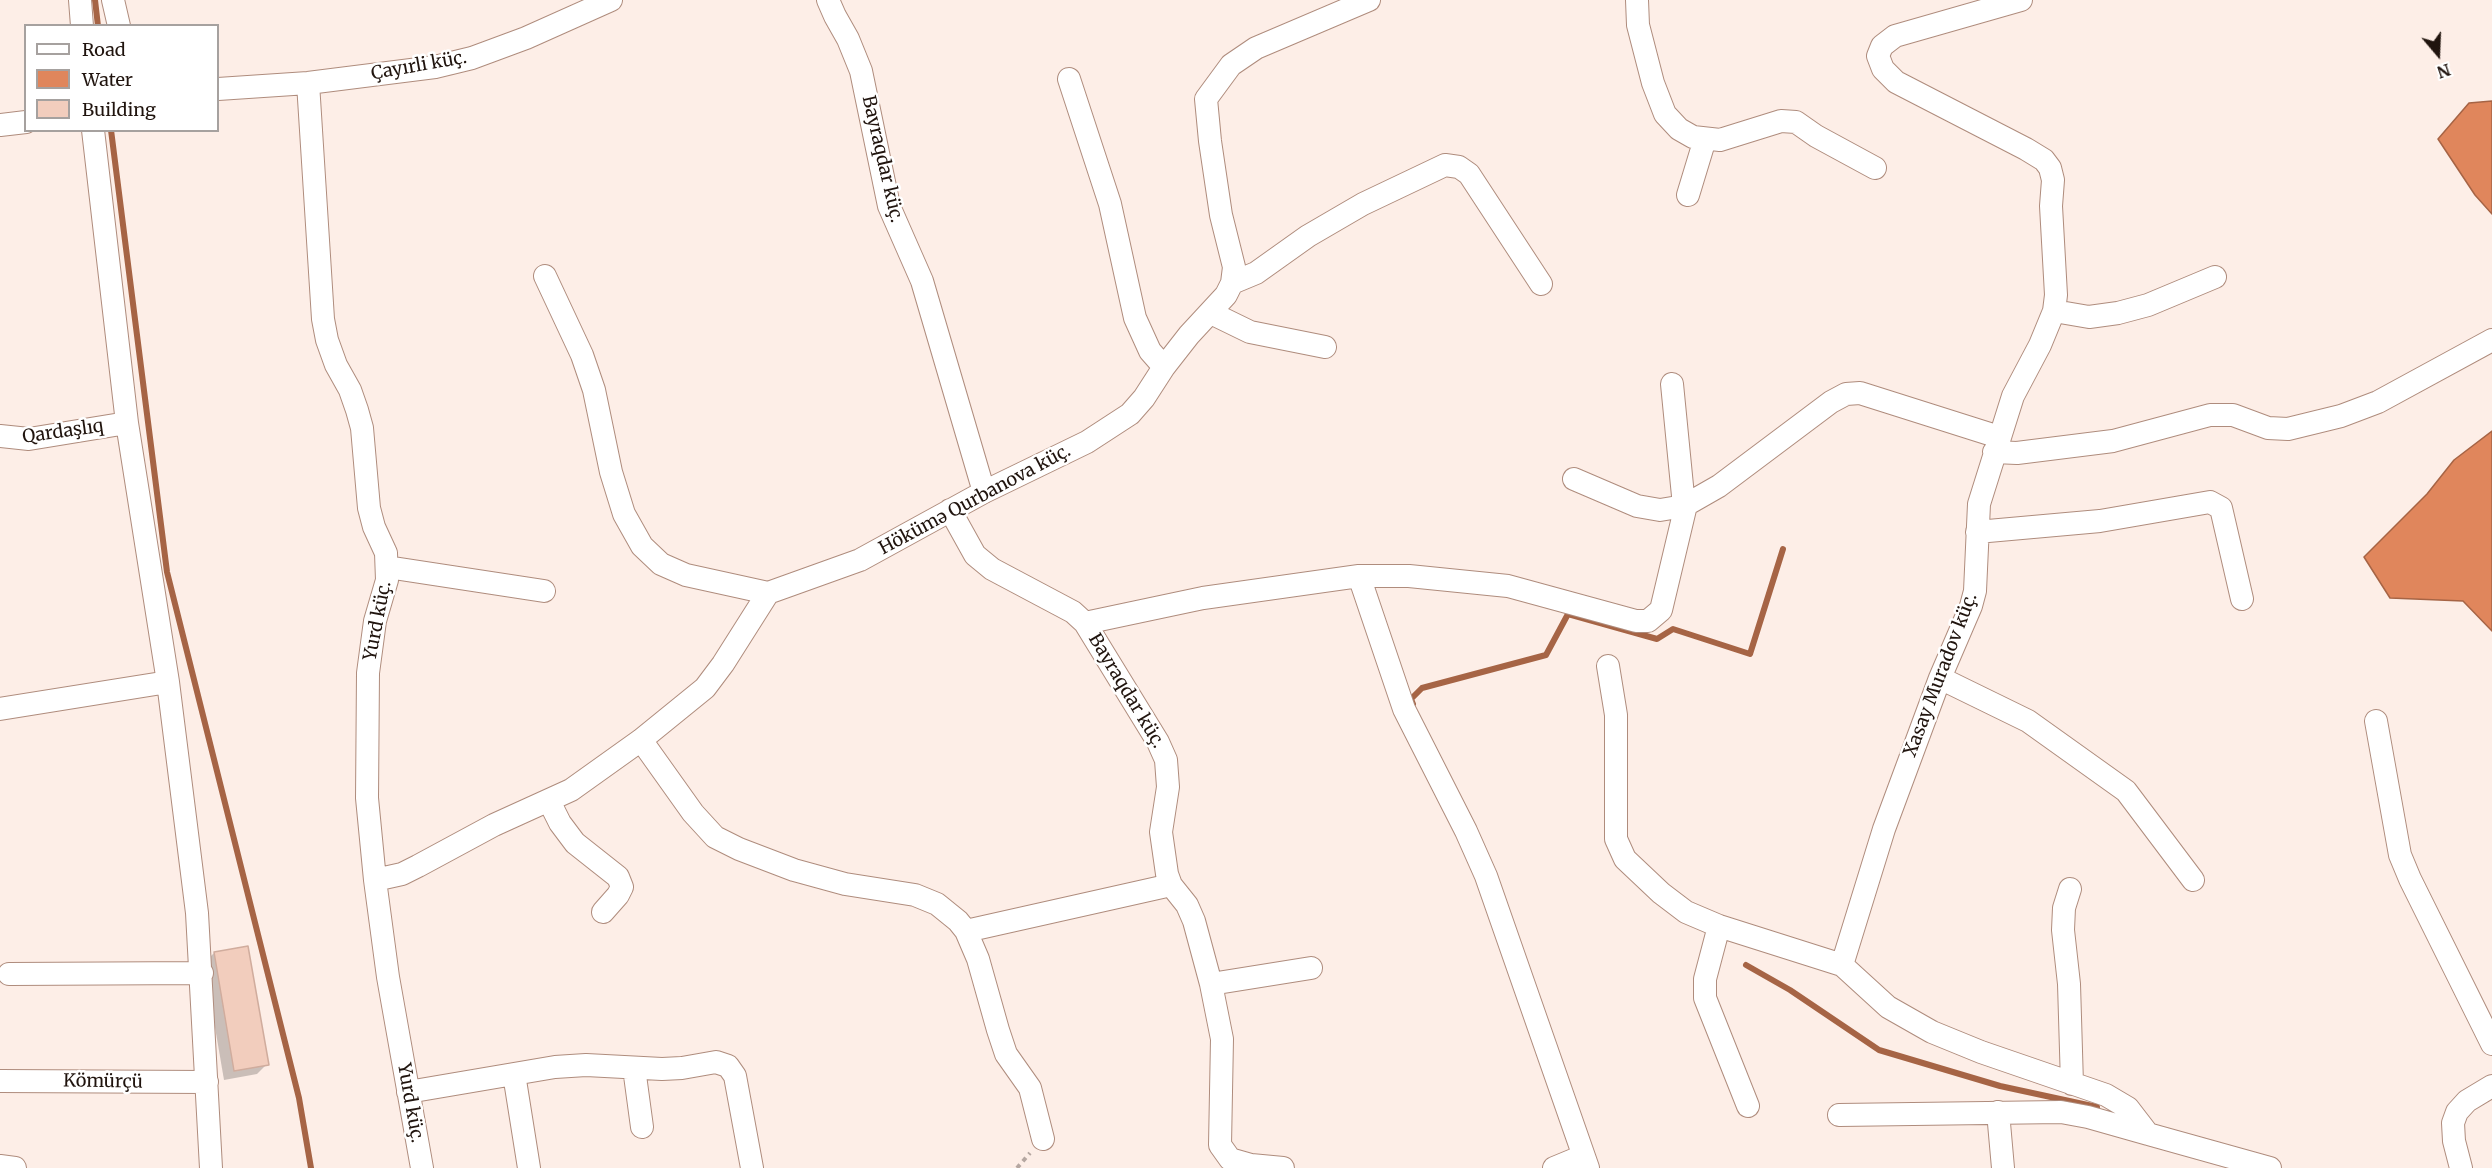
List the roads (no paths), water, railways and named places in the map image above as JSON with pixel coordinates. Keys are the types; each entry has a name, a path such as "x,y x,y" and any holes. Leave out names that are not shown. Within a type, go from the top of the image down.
{"street":[{"path":"80,0 82,24"},
{"path":"113,0 119,24"},
{"name":"Çayırli küç.","path":"219,89 308,83 435,67 472,58 526,38 611,0"},
{"name":"Bayraqdar küç.","path":"828,0 861,70 890,206 922,281 984,492"},
{"path":"1369,0 1256,48 1231,65 1206,99 1221,215 1234,267 1232,283 1256,273 1308,236 1363,204 1445,165 1459,166 1469,174 1541,284"},
{"path":"1637,0 1638,25 1653,83 1665,114 1679,129 1693,136 1720,140 1781,121 1796,122 1816,136 1875,168"},
{"name":"Xasay Muradov küç.","path":"1842,965 1884,829 1940,678 1971,606 1975,591 1979,504 2013,396 2040,345 2054,311 2056,295 2051,206 2053,180 2050,168 2044,159 1896,82 1883,69 1878,56 1882,46 1894,36 2021,0"},
{"path":"1069,79 1110,204 1135,318 1150,351 1164,367"},
{"name":"Yurd küç.","path":"308,83 323,319 327,340 336,365 350,390 359,419 369,508 374,527 386,553 387,580 375,621 368,673 367,798 388,977 422,1168"},
{"path":"0,126 24,122"},
{"path":"93,132 127,423 168,682 197,913 211,1168"},
{"path":"1688,195 1705,139"},
{"path":"375,880 402,874 494,825 570,790 641,740 705,688 768,593 686,575 661,564 642,546 624,514 611,472 594,390 582,355 545,276"},
{"path":"2054,311 2089,317 2118,313 2148,305 2216,277"},
{"name":"Hökümə Qurbanova küç.","path":"768,593 860,560 984,492 1110,429 1130,414 1144,398 1164,367 1189,335 1226,295 1232,283"},
{"path":"1211,313 1250,332 1324,347"},
{"path":"1574,479 1637,506 1660,510 1685,505 1719,486 1831,402 1846,394 1860,393 2017,453 2112,441 2210,415 2233,415 2268,428 2288,429 2341,416 2378,402 2492,339"},
{"path":"1085,623 1203,598 1359,576 1419,577 1508,586 1636,621 1648,621 1661,610 1685,505 1672,384"},
{"name":"Qardaşlıq","path":"0,436 29,439 127,423"},
{"path":"1977,532 2100,521 2210,502 2221,508 2242,599"},
{"name":"Bayraqdar küç.","path":"950,510 975,555 992,569 1051,599 1085,623 1158,742 1166,760 1168,787 1161,832 1163,854 1172,885 1188,905 1194,921 1211,984 1222,1039 1220,1145 1230,1160 1251,1165 1283,1168"},
{"path":"387,567 544,591"},
{"path":"1359,576 1404,710 1466,831 1486,876 1585,1162 1554,1168"},
{"path":"1608,666 1616,715 1616,839 1625,858 1661,893 1686,912 1719,926 1842,965 1888,1007 1932,1032 1981,1052 2106,1095 2128,1108 2148,1134"},
{"path":"1940,678 2028,721 2126,791 2193,880"},
{"path":"0,709 168,682"},
{"path":"2376,721 2400,855 2492,1044"},
{"path":"641,740 693,813 715,837 739,849 794,870 845,884 915,895 937,904 958,921 966,931 978,959 1006,1054 1030,1088 1043,1139"},
{"path":"549,801 560,823 575,843 618,877 622,887 603,912"},
{"path":"966,931 1172,885"},
{"path":"2070,889 2064,908 2064,930 2069,984 2072,1083"},
{"path":"1719,926 1705,979 1705,998 1748,1106"},
{"path":"1211,984 1311,968"},
{"path":"9,974 202,973"},
{"path":"408,1092 514,1074 585,1065 682,1068 716,1062 728,1066 735,1076 752,1168"},
{"path":"634,1068 642,1127"},
{"path":"514,1074 529,1168"},
{"name":"Kömürçü","path":"0,1081 207,1083"},
{"path":"2461,1168 2454,1141 2453,1123 2457,1112 2467,1101 2492,1086"},
{"path":"1998,1112 2003,1168"},
{"path":"1839,1115 2061,1112 2088,1117 2270,1168"},
{"path":"0,1166 15,1168"}],"water":[{"path":"2492,101 2492,214 2475,195 2438,139 2469,103"},
{"path":"2492,431 2492,631 2463,601 2390,598 2364,557 2427,494 2454,460"}],"waterway":[{"path":"95,0 98,24"},
{"path":"111,132 167,572 299,1098 311,1168"},
{"path":"1413,704 1411,699 1422,688 1546,655 1568,614 1657,639 1673,629 1750,654 1783,549"},
{"path":"1746,965 1790,990 1879,1050 2000,1086 2097,1107"}]}
